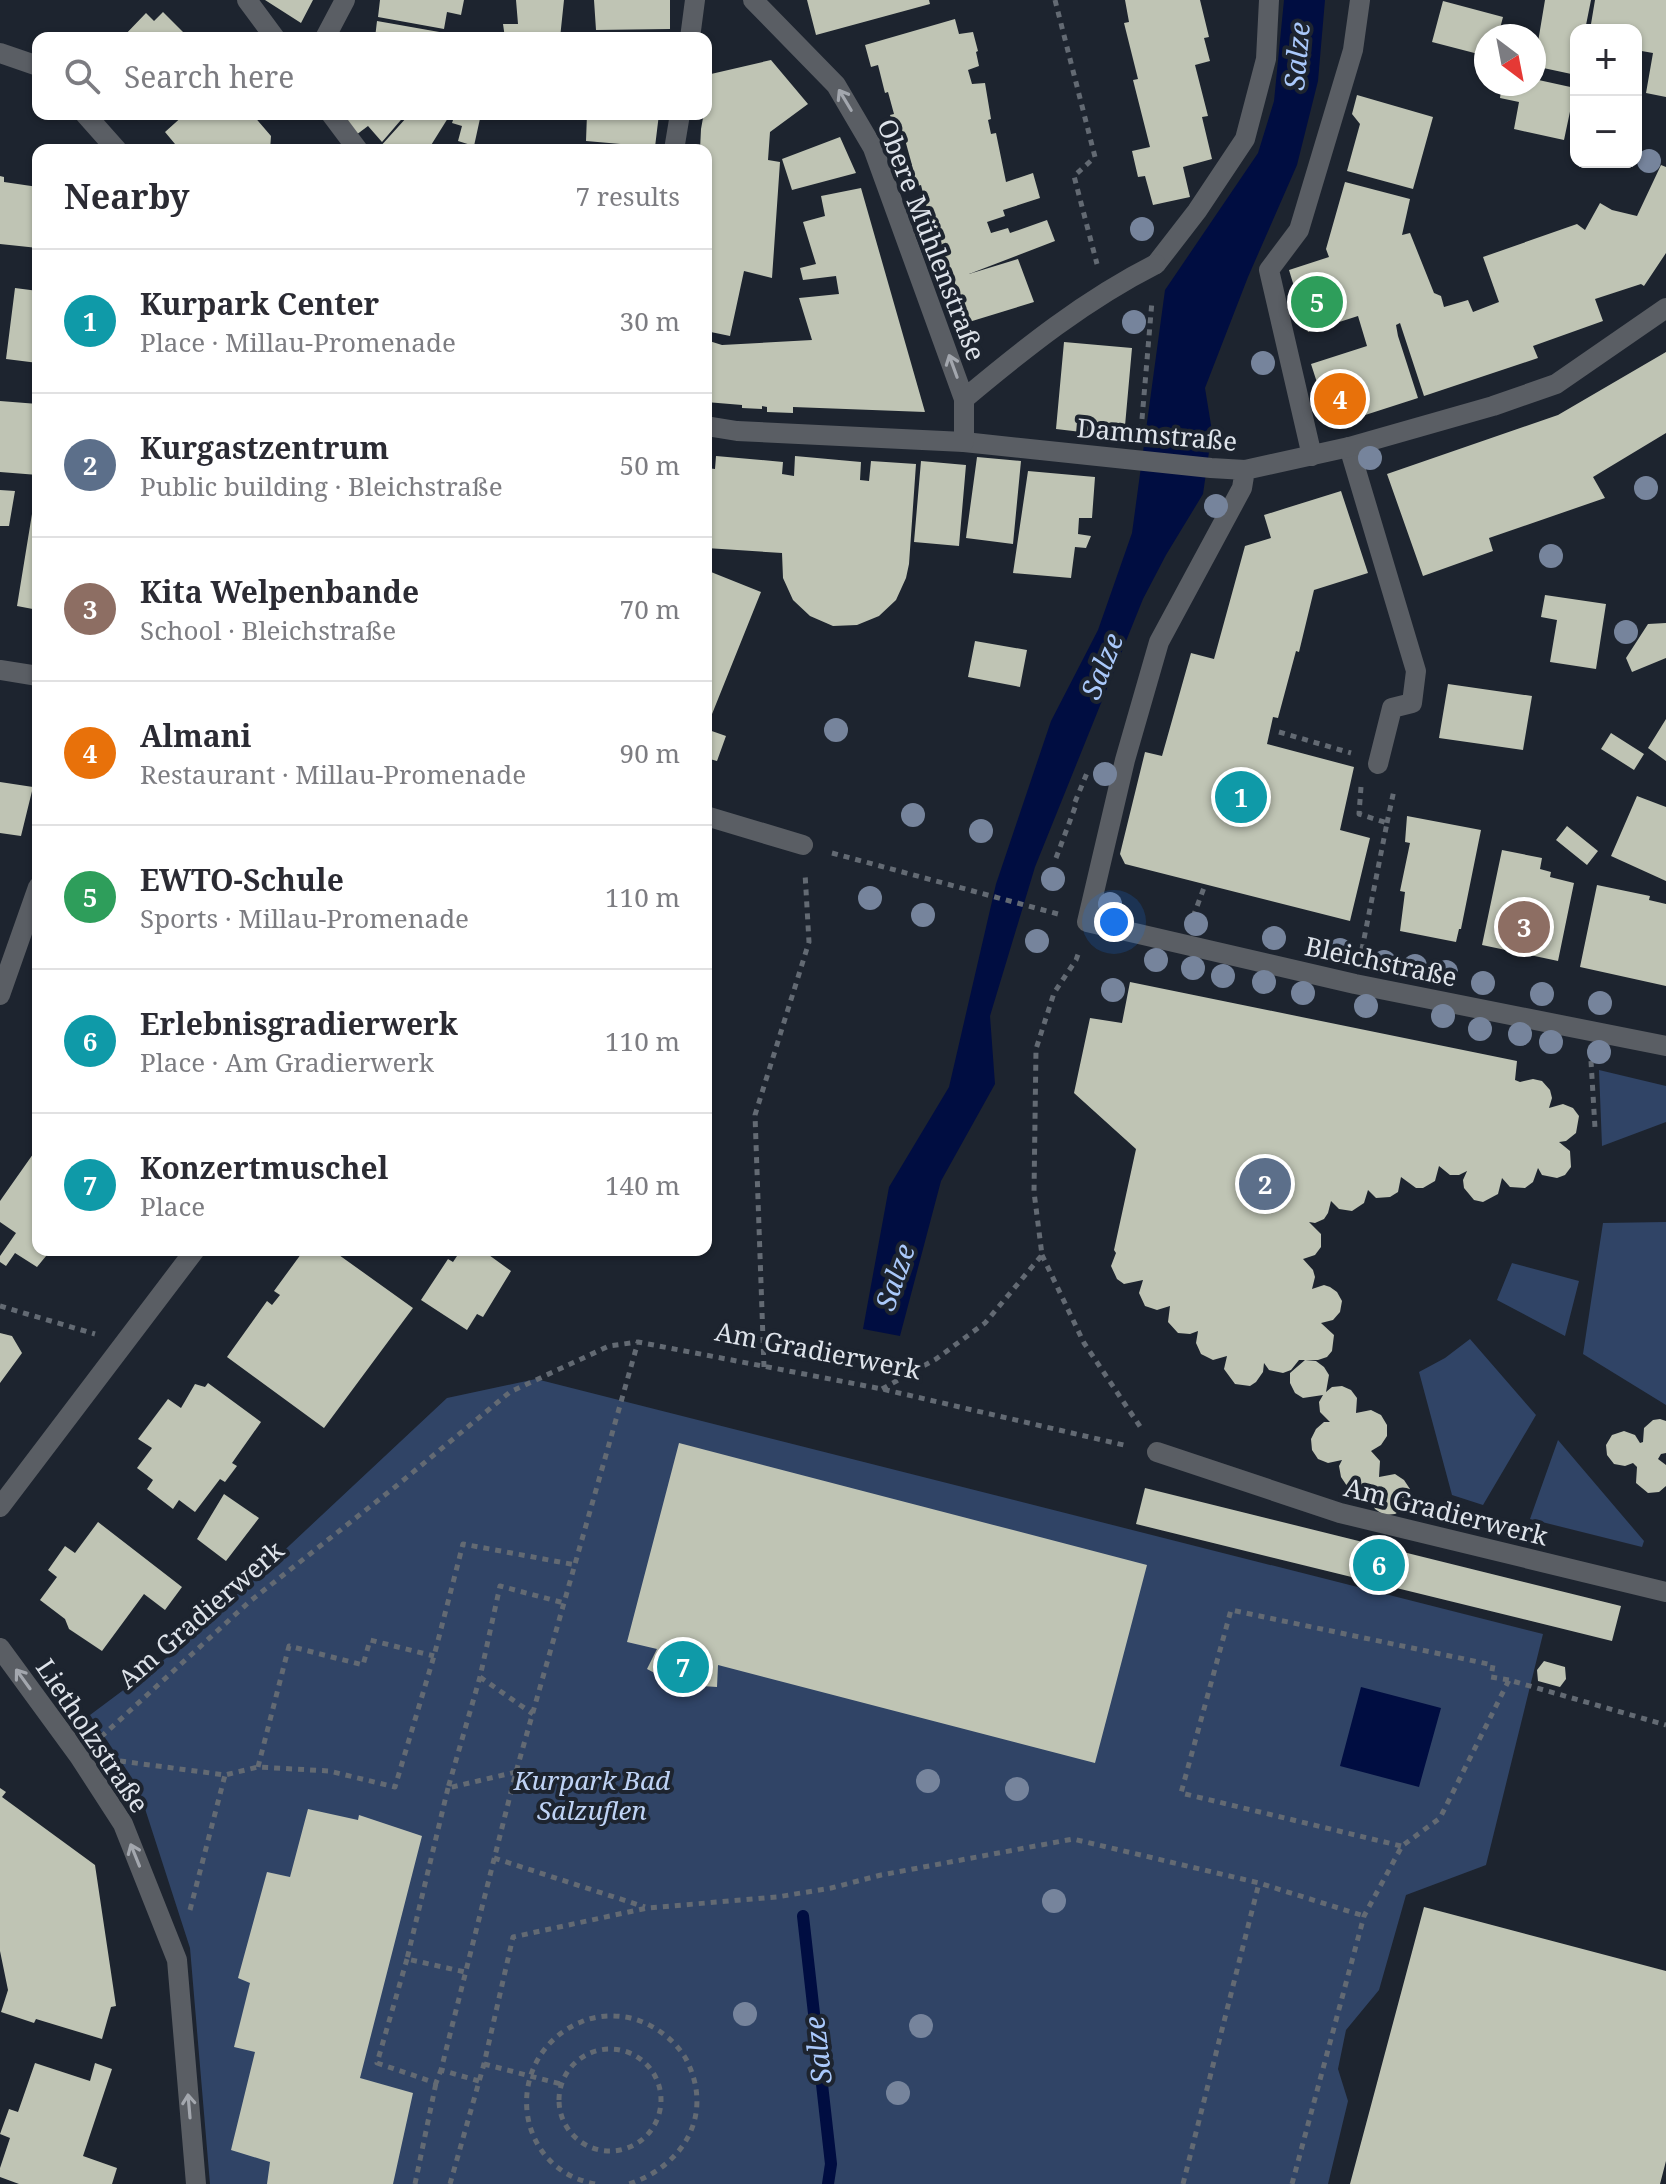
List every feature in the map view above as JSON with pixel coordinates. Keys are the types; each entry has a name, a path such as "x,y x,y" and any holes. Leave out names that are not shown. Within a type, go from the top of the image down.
{"street":[{"path":"247,0 271,32"},
{"path":"328,32 345,0"},
{"path":"691,32 695,0"},
{"name":"Obere Mühlenstraße","path":"753,0 836,85 873,148 964,399 964,442"},
{"path":"964,399 1039,336 1107,291 1156,264 1197,211 1245,139 1266,59 1269,0"},
{"path":"1312,456 1269,270 1299,230 1353,50 1360,0"},
{"path":"0,53 32,64"},
{"path":"90,120 112,144"},
{"path":"336,120 354,144"},
{"path":"675,144 679,120"},
{"name":"Dammstraße","path":"712,427 737,431 964,442 1245,470 1349,447 1493,406 1556,384 1666,308"},
{"path":"1349,447 1416,671 1412,703 1392,708 1370,760"},
{"path":"1087,922 1125,760 1159,642 1242,488 1245,470"},
{"path":"0,670 32,675"},
{"path":"712,818 803,845"},
{"path":"0,995 32,904"},
{"name":"Bleichstraße","path":"1087,922 1355,984 1666,1046"},
{"path":"0,1507 190,1256"},
{"name":"Am Gradierwerk","path":"1157,1452 1340,1513 1666,1592"},
{"name":"Lietholzstraße","path":"0,1648 79,1756 123,1824 177,1960 196,2184"}],"path":[{"path":"1055,0 1095,157 1074,176 1107,291"},
{"path":"1138,460 1156,264"},
{"path":"1279,732 1370,760"},
{"path":"1361,785 1359,814 1387,823"},
{"path":"1056,858 1075,802 1084,804"},
{"path":"1355,984 1391,805"},
{"path":"764,1367 755,1115 809,942 803,845 1060,915"},
{"path":"1087,922 1076,960 1054,993 1036,1049 1034,1192 1042,1255 1084,1343 1157,1452"},
{"path":"1593,1030 1591,1064 1595,1128"},
{"path":"882,1389 936,1359 985,1323 1042,1255"},
{"path":"0,1306 124,1343"},
{"path":"415,2184 436,2083 516,1772 638,1342"},
{"name":"Am Gradierwerk","path":"79,1756 249,1602 510,1392 609,1346 638,1342 882,1389 1157,1452"},
{"path":"79,1756 225,1775 258,1767 329,1771 395,1787 463,1544 576,1565"},
{"path":"436,2083 377,2063 480,1677 500,1586 564,1603"},
{"path":"1402,1846 1181,1793 1231,1610 1493,1665 1491,1677 1666,1725"},
{"path":"258,1767 289,1646 363,1665 370,1640 434,1656"},
{"path":"480,1677 533,1714"},
{"path":"1292,2184 1364,1916 1402,1846 1440,1818 1509,1680"},
{"path":"448,1788 516,1772"},
{"path":"177,1960 225,1775"},
{"path":"450,2184 484,2064 513,1937 647,1908 777,1897 831,1888 881,1875 1073,1839 1259,1883 1364,1916"},
{"path":"494,1858 647,1908"},
{"path":"1183,2184 1259,1883"},
{"path":"407,1959 465,1972"},
{"path":"595,2184 583,2182 563,2171 546,2156 534,2138 527,2118 526,2097 529,2076 551,2040 568,2027 588,2019 609,2016 631,2018 653,2026 671,2040 685,2058 694,2079 696,2102 693,2125 683,2146 669,2163 650,2177 629,2184"},
{"path":"615,2049 632,2053 647,2064 657,2078 661,2096 659,2114 651,2130 638,2142 622,2149 603,2150 586,2145 571,2134 560,2111 561,2084 569,2069 590,2053 615,2049"},
{"path":"484,2064 561,2084"},
{"path":"441,2070 479,2081"}],"green space":[{"path":"1599,1070 1666,1086 1666,1122 1602,1146"},
{"path":"1666,1222 1666,1405 1583,1354 1603,1223"},
{"path":"1512,1263 1579,1281 1565,1336 1497,1300"},
{"path":"1470,1339 1536,1415 1483,1505 1452,1495 1419,1372"},
{"name":"Kurpark Bad Salzuflen","path":"536,1379 1543,1634 1486,1865 1406,1895 1379,1990 1346,2030 1338,2069 1348,2101 1328,2184 210,2184 190,1948 138,1787 90,1715 181,1647 447,1398"},
{"path":"1558,1440 1644,1541 1642,1547 1530,1519"}],"water":[{"path":"1284,0 1325,0 1318,81 1297,165 1248,277 1205,388 1212,431 1203,494 1143,599 1035,867 990,1016 995,1084 941,1181 900,1336 863,1329 889,1187 949,1087 996,884 1051,721 1098,630 1132,533 1165,290 1258,153 1274,101"},
{"path":"1361,1687 1441,1708 1419,1787 1340,1766"}],"building":[{"path":"265,0 313,0 301,23"},
{"path":"380,0 464,0 461,15 447,12 444,29 378,17"},
{"path":"516,0 564,0 561,32 504,32 503,24 518,24"},
{"path":"594,0 670,0 670,29 596,30"},
{"path":"807,0 929,0 930,4 816,35"},
{"path":"1125,0 1200,0 1209,37 1204,38 1210,61 1195,65 1208,116 1202,117 1212,159 1183,167 1190,197 1153,205 1145,176 1138,177 1132,151 1150,147 1133,80 1138,79 1124,23 1129,22"},
{"path":"1545,0 1591,0 1586,24 1570,24 1570,74 1546,69 1546,24 1541,24"},
{"path":"1595,0 1666,0 1666,97 1646,93 1653,53 1642,51 1642,24 1591,24"},
{"path":"1443,1 1503,17 1501,24 1474,24 1474,53 1432,42"},
{"path":"163,12 183,32 128,32 146,13 154,21"},
{"path":"955,19 959,34 973,32 979,66 968,70 972,84 985,83 991,119 988,120 991,134 996,133 1006,182 1033,173 1040,198 1003,210 1005,216 987,222 991,233 1008,228 1010,233 1047,220 1055,241 969,274 1018,259 1034,302 969,322 921,185 914,187 904,136 897,137 890,115 894,114 878,65 871,67 865,45"},
{"path":"377,21 439,32 376,32"},
{"path":"771,60 808,104 770,132 768,160 780,162 772,278 744,271 730,336 712,332 712,144 700,144 703,120 712,120 712,74"},
{"path":"1546,82 1570,87 1570,112 1564,140 1514,129 1519,102 1500,98 1546,96"},
{"path":"1357,95 1433,117 1413,189 1347,171 1360,124 1352,114"},
{"path":"178,120 257,120 271,136 270,144 175,144 165,132"},
{"path":"344,120 401,120 382,142 368,126 356,135"},
{"path":"404,120 447,120 432,144 383,144"},
{"path":"453,120 480,120 474,144 458,141 462,126 452,123"},
{"path":"587,120 658,120 655,144 586,141"},
{"path":"840,137 856,173 792,190 782,159"},
{"path":"1661,165 1666,167 1666,253 1644,286 1641,284 1595,299 1603,321 1533,346 1538,358 1424,396 1400,323 1396,325 1398,336 1418,398 1331,426 1311,364 1367,346 1358,316 1308,332 1289,270 1329,257 1326,249 1345,182 1410,199 1402,235 1410,233 1434,293 1441,296 1444,307 1468,300 1473,312 1499,302 1483,257 1577,224 1585,230 1600,203 1612,210 1637,216"},
{"path":"0,176 4,177 4,182 32,186 32,247 0,244"},
{"path":"861,188 925,412 793,407 793,413 767,412 767,407 762,406 762,409 742,408 742,405 712,402 712,342 722,345 812,340 799,298 839,294 836,276 803,280 800,268 816,264 803,222 825,216 821,196"},
{"path":"15,288 32,290 32,362 6,359"},
{"path":"1064,342 1132,348 1124,437 1056,429"},
{"path":"1666,352 1666,433 1593,477 1605,498 1489,538 1493,551 1423,576 1387,474 1558,415"},
{"path":"0,401 32,404 32,475 0,472"},
{"path":"716,456 783,462 782,474 794,476 795,456 861,462 860,480 869,481 871,461 916,464 909,564 896,600 879,616 857,625 833,626 810,616 793,600 783,578 782,553 712,548 712,469 715,469"},
{"path":"977,457 1021,461 1013,544 966,538"},
{"path":"921,461 966,465 959,546 914,542"},
{"path":"1028,471 1095,477 1092,518 1079,518 1078,534 1091,536 1086,548 1075,547 1071,578 1013,573"},
{"path":"0,490 15,491 9,526 0,526"},
{"path":"1341,491 1368,573 1314,590 1299,652 1296,651 1278,718 1273,717 1267,744 1354,767 1340,830 1370,838 1350,921 1125,864 1120,854 1145,752 1162,756 1191,653 1214,659 1245,546 1271,538 1264,515"},
{"path":"32,514 32,609 17,606"},
{"path":"712,572 761,592 712,714"},
{"path":"1545,595 1606,604 1596,669 1550,662 1557,620 1541,617"},
{"path":"1666,623 1666,658 1632,672 1626,658 1648,624"},
{"path":"975,641 1027,650 1020,687 968,677"},
{"path":"1448,684 1532,696 1523,750 1439,738"},
{"path":"1666,719 1666,761 1648,748"},
{"path":"712,731 726,736 717,761 712,760"},
{"path":"1611,733 1644,754 1634,770 1601,749"},
{"path":"0,782 32,787 21,836 0,833"},
{"path":"1637,796 1666,807 1666,881 1611,856"},
{"path":"1407,816 1481,830 1456,942 1400,931 1405,892 1400,891 1410,843 1405,842"},
{"path":"1567,826 1598,851 1587,865 1556,840"},
{"path":"1502,850 1542,858 1540,869 1551,872 1550,877 1574,883 1558,961 1482,945"},
{"path":"1597,885 1650,896 1649,900 1666,904 1666,986 1580,967"},
{"path":"1130,982 1517,1061 1515,1080 1542,1081 1550,1090 1552,1098 1549,1108 1563,1104 1573,1108 1579,1116 1576,1133 1559,1142 1570,1151 1571,1167 1565,1175 1557,1178 1542,1175 1538,1168 1533,1182 1525,1188 1510,1187 1502,1178 1498,1194 1483,1202 1474,1200 1464,1188 1467,1171 1450,1175 1439,1166 1435,1181 1423,1188 1416,1188 1401,1177 1398,1192 1390,1197 1376,1198 1368,1190 1364,1203 1352,1211 1339,1209 1331,1201 1324,1219 1309,1222 1321,1234 1321,1247 1315,1255 1303,1259 1313,1270 1312,1289 1324,1285 1330,1287 1342,1301 1340,1312 1333,1320 1321,1323 1334,1335 1332,1351 1318,1360 1299,1360 1291,1370 1283,1373 1269,1370 1264,1363 1263,1372 1256,1382 1250,1386 1235,1384 1224,1369 1227,1356 1213,1360 1201,1354 1196,1343 1198,1331 1178,1333 1168,1322 1170,1306 1157,1310 1145,1306 1139,1293 1143,1280 1124,1284 1117,1279 1111,1266 1136,1149 1074,1093 1090,1018 1122,1023"},
{"path":"32,1156 32,1256 46,1256 37,1267 15,1253 6,1266 0,1262 0,1256 16,1233 0,1222 0,1201"},
{"path":"300,1256 340,1256 413,1308 324,1428 227,1357 267,1301 272,1305 280,1295 274,1291"},
{"path":"457,1256 490,1256 511,1271 483,1317 477,1314 467,1330 421,1300 448,1259 453,1262"},
{"path":"0,1333 12,1336 22,1353 0,1383"},
{"path":"1305,1360 1316,1361 1324,1367 1329,1375 1326,1392 1332,1387 1342,1386 1351,1390 1357,1398 1356,1413 1371,1410 1381,1415 1387,1425 1387,1436 1381,1445 1371,1451 1380,1461 1379,1477 1395,1474 1410,1489 1410,1500 1404,1509 1384,1515 1375,1509 1370,1500 1371,1487 1357,1490 1347,1486 1341,1477 1339,1466 1342,1460 1328,1463 1318,1459 1312,1450 1311,1439 1316,1429 1324,1422 1330,1422 1320,1412 1319,1402 1323,1395 1303,1398 1295,1393 1290,1383 1290,1373"},
{"path":"208,1383 261,1422 232,1463 237,1466 225,1482 220,1479 195,1512 179,1500 173,1509 147,1489 153,1480 137,1468 152,1448 138,1439 168,1399 181,1408 195,1384 205,1387"},
{"path":"1653,1420 1666,1421 1666,1453 1658,1459 1666,1465 1666,1486 1659,1492 1648,1493 1636,1483 1637,1467 1633,1463 1625,1466 1614,1464 1607,1455 1606,1445 1612,1435 1624,1431 1643,1442 1644,1428"},
{"path":"679,1443 1147,1565 1095,1763 718,1665 717,1687 687,1685 668,1680 647,1669 657,1649 627,1642"},
{"path":"1145,1488 1621,1606 1612,1641 1136,1524"},
{"path":"224,1494 259,1518 226,1561 197,1539"},
{"path":"98,1522 182,1587 165,1610 144,1594 102,1651 69,1629 65,1619 40,1600 57,1577 48,1570 65,1546 75,1553"},
{"path":"1544,1661 1565,1667 1566,1679 1560,1687 1538,1681 1537,1670"},
{"path":"0,1788 6,1792 2,1797 95,1865 116,2006 111,2007 102,2039 1,2012 8,1990 0,1951"},
{"path":"308,1809 358,1820 359,1815 422,1836 360,2078 413,2093 393,2184 267,2184 270,2162 231,2150 255,2052 234,2047 250,1983 238,1978 267,1872 290,1877"},
{"path":"1424,1907 1666,1971 1666,2161 1660,2184 1350,2184"},
{"path":"35,2063 90,2081 95,2063 112,2069 83,2156 117,2168 112,2184 19,2184 0,2177 10,2138 0,2134 9,2109 18,2112"}],"waterway":[{"name":"Salze","path":"803,1916 831,2164 828,2184"}],"place":[{"name":"EWTO-Schule","path":"1317,302"},
{"name":"Almani","path":"1340,399"},
{"name":"Kurpark Center","path":"1241,797"},
{"name":"Kita Welpenbande","path":"1524,927"},
{"name":"Kurgastzentrum","path":"1265,1184"},
{"name":"Erlebnisgradierwerk","path":"1379,1565"},
{"name":"Konzertmuschel","path":"683,1667"}]}
